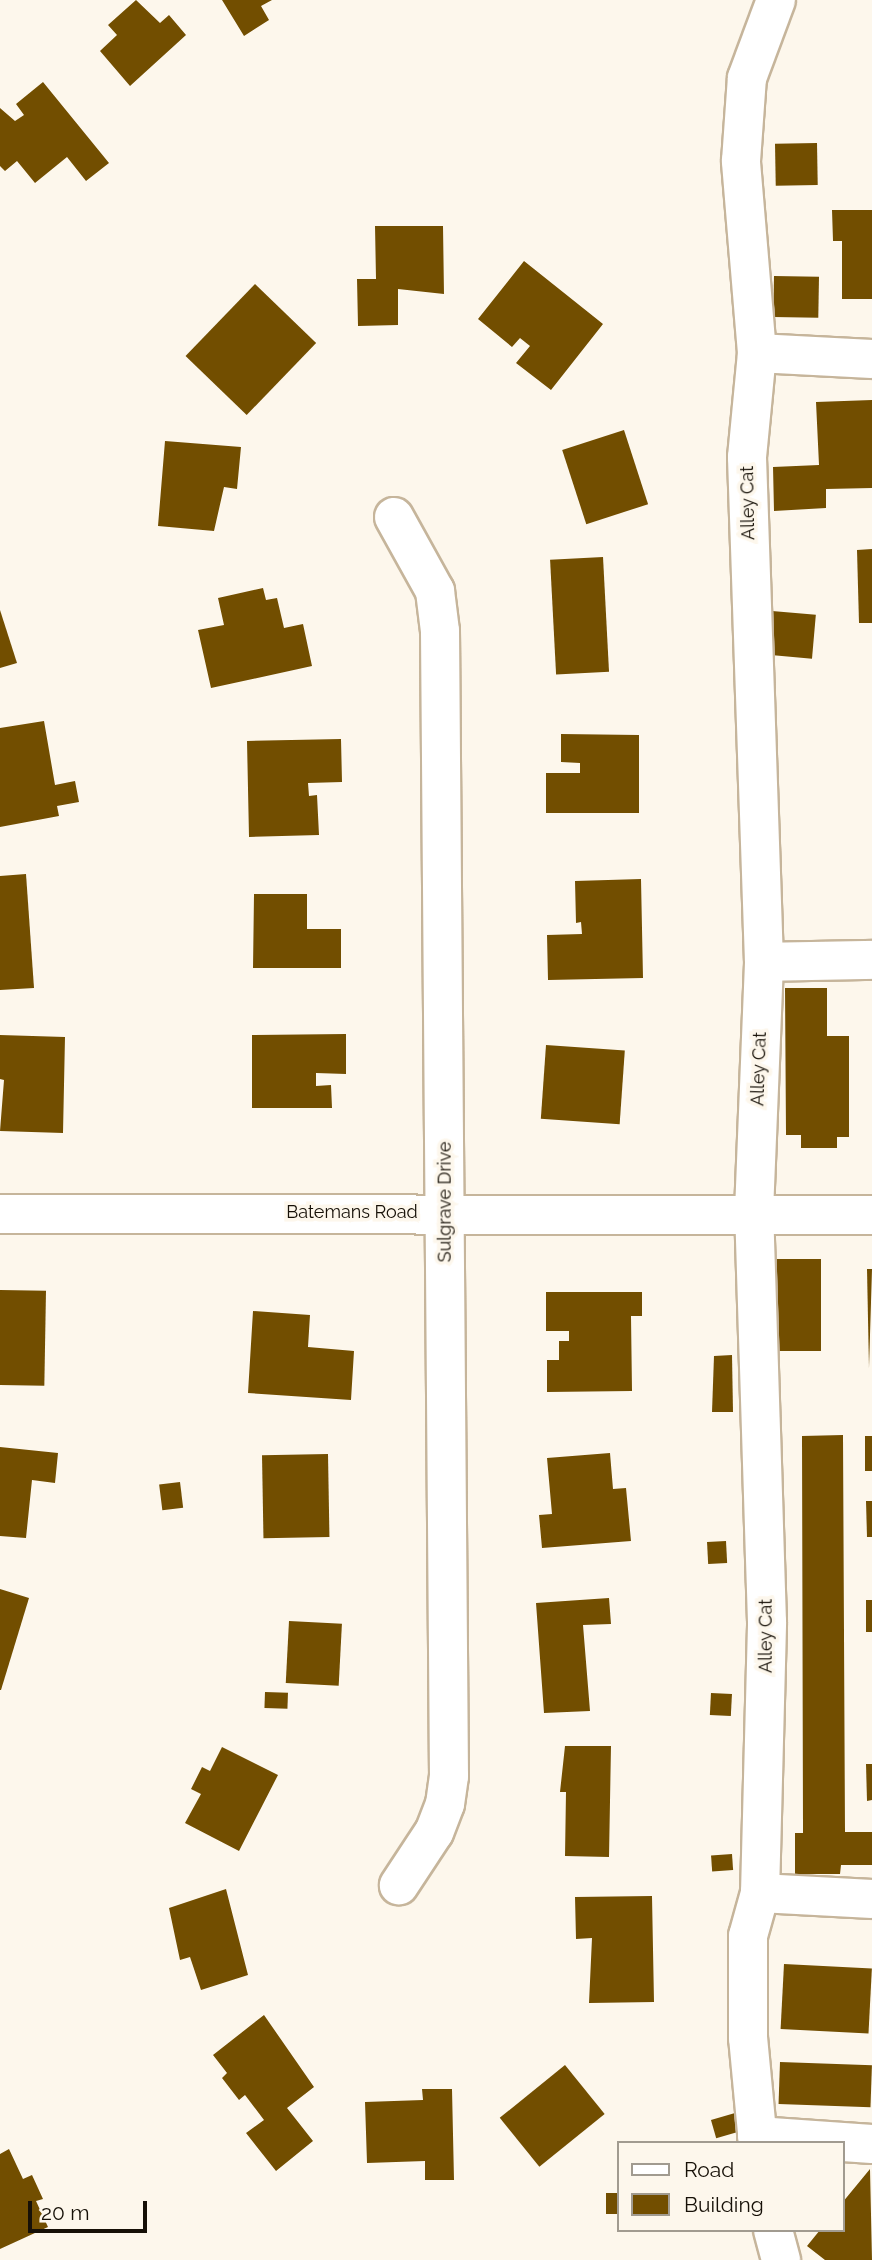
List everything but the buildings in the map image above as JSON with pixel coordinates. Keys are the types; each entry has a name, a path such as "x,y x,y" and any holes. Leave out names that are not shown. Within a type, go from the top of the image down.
{"street":[{"name":"Alley Cat","path":"757,2139 748,2038 748,1936 760,1893 767,1622 754,1212 764,962 747,457 757,354 741,160 747,78 776,0"},
{"path":"757,354 872,359"},
{"name":"Sulgrave Drive","path":"394,517 435,591 440,631 449,1776 434,1832 399,1885"},
{"path":"764,962 872,960"},
{"name":"Batemans Road","path":"0,1214 446,1211 872,1214"},
{"path":"760,1893 872,1899"},
{"path":"757,2139 803,2141"},
{"path":"844,2143 872,2144"},
{"path":"773,2232 781,2260"}]}
